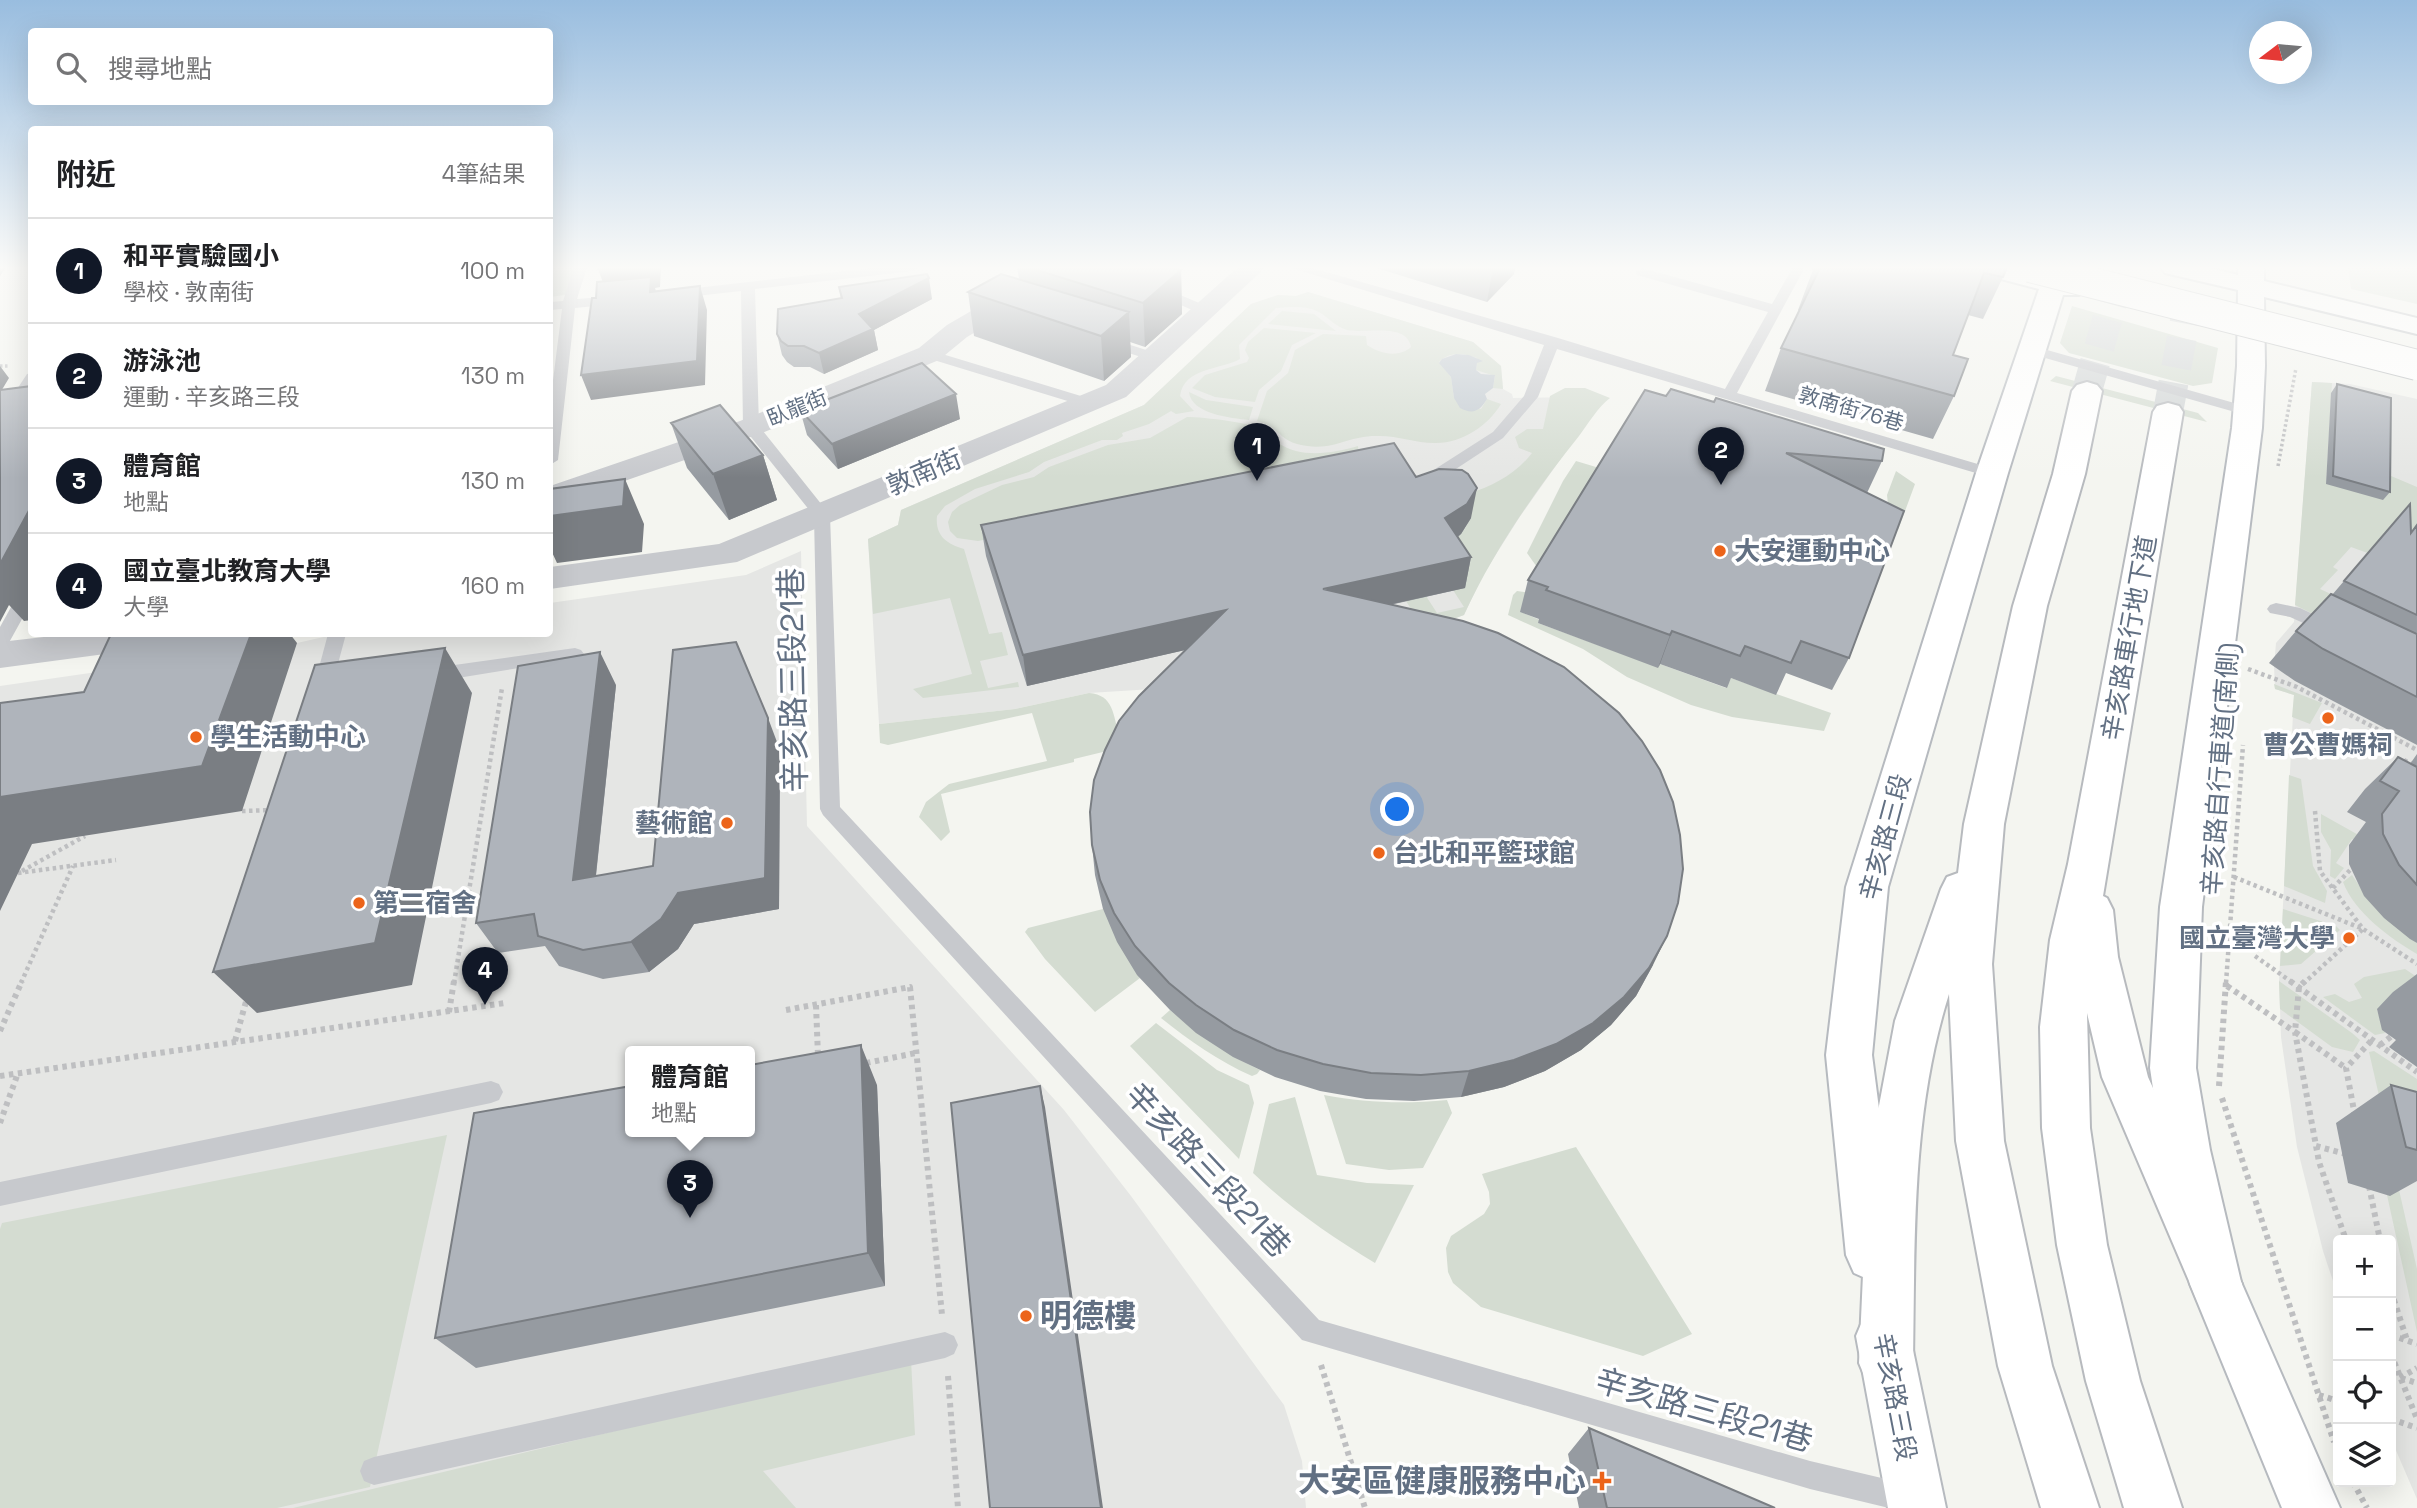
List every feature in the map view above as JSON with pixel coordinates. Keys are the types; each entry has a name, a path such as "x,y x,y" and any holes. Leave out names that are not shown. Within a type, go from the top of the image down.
{"main road":[{"name":"辛亥路三段","path":"1916,1504 1886,1363 1849,1055 1867,887 1992,473 2037,337"},
{"path":"2216,1284 2186,1150 2173,1068 2181,907 2247,411 2251,337"},
{"path":"2252,337 2417,379"},
{"path":"2314,337 2417,363"},
{"path":"2326,337 2417,363"},
{"path":"2389,337 2417,344"},
{"path":"2392,337 2417,344"},
{"path":"2398,337 2417,344"},
{"path":"2070,1508 2025,1366 1980,1141 1970,964 1984,824 2029,606 2069,474 2087,391"},
{"name":"辛亥路車行地下道","path":"2089,864 2168,412"},
{"path":"1886,1363 1892,1164 1903,1099 1918,1021 1984,824"},
{"path":"2089,864 2096,957 2125,1077 2311,1508"},
{"path":"2089,864 2071,940 2064,1014 2066,1128 2081,1245 2113,1381 2152,1508"}],"street":[{"name":"臥龍街","path":"553,496 751,427 929,354 949,337"},
{"name":"敦南街","path":"553,578 725,554 1116,391 1176,337"},
{"path":"0,656 78,640 122,637"}],"lane":[{"path":"553,421 565,337"},
{"path":"749,337 751,427 822,515"},
{"path":"1093,337 1154,357"},
{"name":"敦南街76巷","path":"1540,337 1992,473"},
{"path":"1729,395 1762,337"},
{"path":"1416,488 1498,435 1531,397 1553,341"},
{"path":"2033,350 2247,411"},
{"path":"929,354 1089,403"},
{"path":"0,427 28,383"},
{"name":"辛亥路三段21巷","path":"822,515 830,809 1311,1331 1916,1504"},
{"path":"0,644 28,592"},
{"path":"2276,609 2294,612 2343,636"},
{"path":"336,637 321,691 344,688"},
{"path":"417,677 575,654"},
{"path":"0,1194 491,1092"},
{"path":"374,1471 945,1345"}],"path":[{"path":"2277,473 2296,365"},
{"name":"辛亥路自行車道(南側)","path":"2246,658 2246,681"},
{"path":"449,1012 506,664"},
{"path":"2246,668 2297,687 2417,750"},
{"path":"2330,712 2335,706"},
{"name":"辛亥路自行車道(南側)","path":"2244,733 2219,1088 2333,1438"},
{"path":"2404,760 2417,767"},
{"path":"242,811 275,810"},
{"path":"2315,811 2320,871 2362,929"},
{"path":"85,836 18,873 116,860"},
{"path":"0,1031 74,866"},
{"path":"2333,888 2351,869"},
{"path":"2234,877 2362,929 2417,964"},
{"path":"2344,1235 2319,1162 2295,1032 2299,988 2362,929"},
{"path":"2255,956 2417,1072"},
{"path":"235,1041 251,986"},
{"path":"2227,986 2346,1068 2358,1130"},
{"path":"786,1010 910,987 958,1508"},
{"path":"0,1076 505,1003"},
{"path":"816,1005 818,1059"},
{"path":"2380,1045 2397,1030"},
{"path":"2346,1068 2372,1040"},
{"path":"855,1065 916,1054"},
{"path":"0,1123 18,1073"},
{"path":"2316,1146 2352,1156"},
{"path":"2368,1180 2379,1235"},
{"path":"2393,1298 2407,1340"},
{"path":"1311,1331 1365,1508"},
{"path":"2396,1337 2417,1344"},
{"path":"2394,1361 2417,1419"},
{"path":"2400,1378 2417,1368"},
{"path":"2400,1378 2417,1383"},
{"path":"2319,1394 2333,1399"},
{"path":"2396,1421 2417,1428"},
{"path":"2356,1487 2367,1508"}],"shaded area":[{"path":"1216,337 1458,337 1473,342 1501,366 1503,389 1512,394 1513,398 1591,397 1598,406 1519,518 1483,575 1464,615 1324,640 1153,689 1089,693 1015,709 879,724 868,539 898,525 901,510 1144,405"},
{"path":"1216,337 1247,337 1239,345 1240,359 1196,374 1188,380 1180,396 1194,411 1176,414 1171,411 1149,424 1122,433 1123,436 1117,440 1102,440 1044,462 1029,472 975,489 945,506 937,516 940,533 947,541 964,549 989,634 1002,632 1008,655 980,661 988,688 1018,682 1019,687 923,698 913,689 972,674 950,598 873,614 868,539 898,525 901,510 1144,405"},
{"path":"1253,337 1307,337 1292,345 1281,371 1259,390 1255,402 1215,397 1192,388 1205,375 1247,362 1249,358 1245,350"},
{"path":"1317,337 1366,337 1367,345 1389,354 1401,353 1411,347 1406,337 1458,337 1473,342 1501,366 1503,389 1493,388 1495,376 1476,370 1477,358 1462,354 1452,355 1439,362 1451,377 1454,398 1481,409 1487,399 1501,404 1489,420 1464,437 1444,443 1383,436 1365,437 1320,447 1291,442 1270,426 1257,421 1267,391 1288,373 1295,350"},
{"path":"2062,337 2181,337 2218,348 2212,383 2193,386 2069,353 2060,343"},
{"path":"1456,354 1469,355 1483,361 1477,363 1476,370 1481,374 1495,375 1493,388 1485,394 1487,399 1476,411 1460,408 1454,398 1451,377 1439,363 1442,359"},
{"path":"2056,376 2198,413 2207,422 2050,381"},
{"name":"國立臺灣大學","path":"2312,382 2350,384 2417,399 2417,1499 2396,1451 2396,1235 2333,1235 2333,1281 2297,1147 2281,1037 2279,981 2294,695 2275,689 2274,666 2276,643 2294,622"},
{"path":"2312,382 2332,383 2326,484 2384,473 2417,487 2417,534 2397,526 2373,555 2351,547 2333,567 2338,570 2320,589 2333,595 2327,621 2295,605"},
{"path":"1565,388 1585,388 1610,398 1593,416 1516,522 1488,567 1464,615 1453,619 1413,612 1406,601 1426,596 1437,613 1464,607 1453,590 1436,543 1456,536 1466,527 1469,515 1468,494 1503,478 1519,467 1532,453 1519,448 1515,437 1527,429 1543,429 1550,396"},
{"path":"1189,392 1206,400 1253,407 1249,420 1204,410 1191,399"},
{"path":"1187,417 1252,425 1269,432 1278,443 1287,448 1307,453 1338,451 1358,446 1359,456 1230,491 978,541 957,538 950,531 948,522 952,512 960,505 1002,485 1034,477 1049,467 1108,445 1150,438"},
{"path":"1576,461 1606,470 1539,570 1527,553"},
{"path":"1896,471 1915,484 1898,530 1890,523 1887,495"},
{"path":"801,551 807,826 1064,1110 1131,1196 1284,1405 1302,1461 1306,1508 0,1508 0,686 324,637 553,637 553,603 746,575"},
{"path":"1517,591 1532,593 1521,612 1540,620 1538,623 1658,667 1660,664 1726,688 1731,678 1831,713 1824,731 1732,717 1691,705 1627,677 1583,649 1508,615 1513,595"},
{"path":"2274,684 2322,703 2310,724 2292,717 2294,695 2275,689"},
{"path":"1089,693 1108,702 1113,713 1119,735 1107,751 1074,759 1074,762 941,794 950,832 941,841 919,817 926,802 949,784 1047,761 1032,713 888,745 880,743 879,724 1015,709"},
{"path":"2289,775 2301,779 2313,866 2327,891 2325,903 2284,886"},
{"path":"2321,814 2380,847 2376,852 2352,839 2336,863 2344,868 2335,879 2330,876 2331,850 2321,832"},
{"path":"2352,875 2374,907 2417,943 2417,954 2385,933 2364,914 2343,882"},
{"path":"1103,909 1140,978 1095,1012 1045,959 1025,932 1028,928"},
{"path":"2283,909 2336,926 2340,930 2301,964 2280,966"},
{"path":"2405,969 2417,977 2393,993 2377,1010 2385,1033 2375,1035 2323,997 2335,994 2349,1002 2362,998 2354,984 2364,977"},
{"path":"2279,981 2360,1040 2353,1052 2332,1047 2280,1009"},
{"path":"1170,1010 1213,1043 1260,1070 1252,1076 1205,1050 1161,1018"},
{"path":"1156,1023 1217,1070 1249,1085 1254,1103 1239,1159 1130,1046"},
{"path":"2374,1051 2417,1079 2417,1164 2393,1157 2369,1052"},
{"path":"1324,1095 1386,1102 1447,1100 1452,1113 1423,1168 1389,1170 1346,1164"},
{"path":"1295,1097 1317,1175 1367,1183 1414,1185 1375,1263 1312,1221 1253,1173 1269,1104"},
{"path":"447,1135 370,1487 277,1508 0,1508 2,1223"},
{"path":"1576,1147 1692,1334 1643,1356 1481,1307 1453,1283 1448,1272 1446,1248 1451,1236 1484,1214 1490,1204 1489,1192 1482,1174"},
{"path":"2397,1181 2417,1269 2417,1332 2396,1235 2387,1195"},
{"path":"911,1360 915,1435 763,1471 796,1508 293,1508"}],"building":[{"path":"586,337 698,337 697,361 581,375"},
{"path":"779,337 854,337 819,353 804,346 788,346"},
{"path":"1786,337 1960,337 1953,355 1968,359 1954,396 1781,348"},
{"path":"922,363 956,394 832,444 800,410"},
{"path":"2337,384 2391,398 2390,492 2333,476"},
{"path":"28,386 28,512 0,564 0,390"},
{"name":"大安運動中心","path":"1671,389 1714,402 1716,398 1884,449 1882,461 1786,453 1904,511 1849,658 1801,641 1791,663 1745,646 1740,656 1672,631 1670,635 1546,590 1548,587 1528,580 1645,390 1666,396"},
{"path":"720,405 763,455 713,474 671,423"},
{"name":"台北和平籃球館","path":"1394,443 1416,477 1439,469 1462,470 1468,474 1477,488 1467,504 1445,518 1471,557 1323,589 1463,621 1498,633 1564,667 1619,713 1642,741 1660,770 1673,802 1683,869 1678,903 1667,936 1649,968 1624,997 1593,1023 1556,1044 1514,1060 1469,1071 1421,1075 1371,1073 1323,1064 1277,1050 1234,1030 1196,1005 1169,983 1135,946 1114,913 1100,880 1092,845 1090,812 1094,780 1119,721 1139,696 1226,610 1023,655 981,525"},
{"path":"625,479 623,506 553,516 553,489"},
{"path":"2410,504 2411,533 2417,525 2417,615 2344,581"},
{"path":"2331,594 2417,634 2417,697 2323,649 2296,631"},
{"path":"110,637 250,637 202,766 0,797 0,703 84,692"},
{"name":"藝術館","path":"736,642 768,718 765,878 678,893 661,919 631,942 583,950 538,936 534,914 476,923 518,666 600,652 573,880 653,866 673,650"},
{"path":"445,648 375,943 213,972 315,665"},
{"path":"2398,757 2417,767 2417,885 2399,865 2383,834 2382,814 2399,791 2380,781"},
{"path":"861,1045 868,1253 435,1338 474,1113 625,1087 625,1137 755,1137 755,1064"},
{"path":"2391,1085 2417,1092 2417,1150 2406,1147"},
{"name":"明德樓","path":"1040,1086 1101,1508 990,1508 951,1103"},
{"path":"1589,1428 1775,1508 1607,1508"}],"tunnel":[{"path":"2087,391 2102,337"},
{"path":"2168,412 2182,337"}],"place":[{"name":"和平實驗國小","path":"1257,481"},
{"name":"游泳池","path":"1721,485"},
{"name":"大安運動中心","path":"1720,551"},
{"name":"曹公曹媽祠","path":"2328,718"},
{"name":"學生活動中心","path":"196,737"},
{"name":"藝術館","path":"727,823"},
{"name":"台北和平籃球館","path":"1379,853"},
{"name":"第二宿舍","path":"359,903"},
{"name":"國立臺灣大學","path":"2349,938"},
{"name":"國立臺北教育大學","path":"485,1005"},
{"name":"體育館","path":"690,1218"},
{"name":"明德樓","path":"1026,1316"},
{"name":"大安區健康服務中心","path":"1602,1481"}]}
